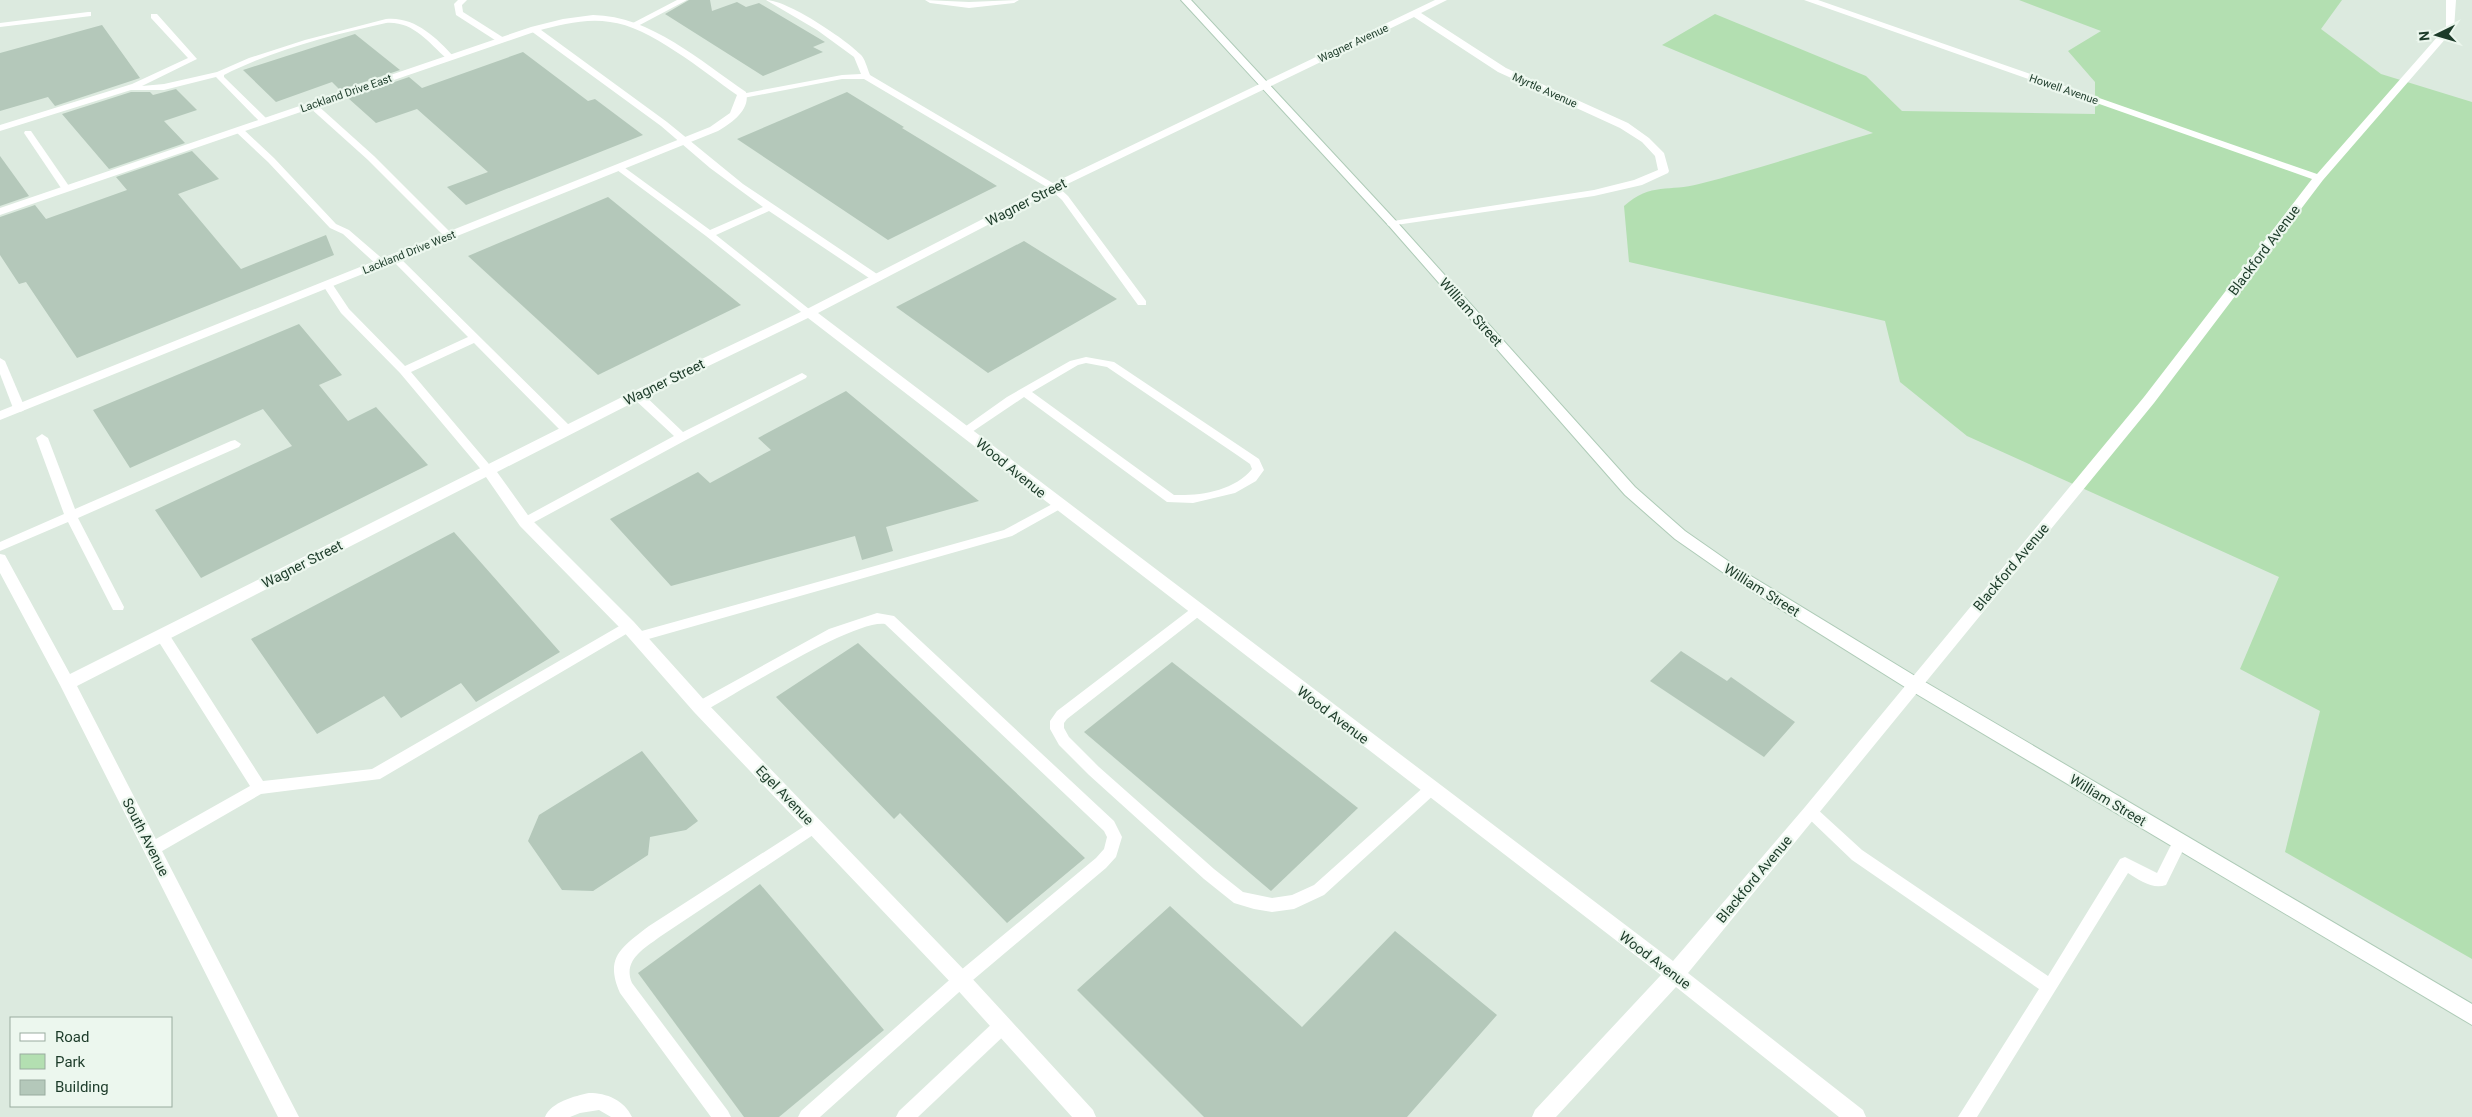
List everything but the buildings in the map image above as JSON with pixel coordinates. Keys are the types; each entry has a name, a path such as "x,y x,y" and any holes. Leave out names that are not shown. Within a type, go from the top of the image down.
{"street":[{"path":"930,0 969,5 1014,0"},
{"name":"William Street","path":"1186,0 1393,224 1630,491 1680,535 1736,574 1914,684 2472,1015"},
{"name":"Wagner Avenue","path":"1264,86 1442,0"},
{"name":"Howell Avenue","path":"1809,0 2319,178"},
{"name":"Blackford Avenue","path":"1542,1117 1675,974 1811,812 1914,684 2149,400 2319,178 2450,27 2451,0"},
{"name":"Myrtle Avenue","path":"1393,224 1594,193 1638,183 1664,171 1665,165 1654,146 1628,126 1526,83 1502,70 1416,14"},
{"name":"Lackland Drive East","path":"0,212 450,57 566,20 592,17 633,25 689,58 742,94 741,97"},
{"name":"Wagner Street","path":"67,683 637,395 809,313 1053,187 1264,86"},
{"name":"Lackland Drive West","path":"0,416 683,141 734,118 741,97"},
{"name":"Wood Avenue","path":"809,313 965,430 1058,505 1675,974 1856,1117"},
{"name":"Egel Avenue","path":"488,470 525,522 633,632 700,707 961,980 1086,1117"},
{"name":"South Avenue","path":"0,559 67,683 289,1117"}],"lane":[{"path":"464,0 458,4 459,13 501,40"},
{"path":"633,25 683,0"},
{"path":"770,0 820,28 858,56 866,76"},
{"path":"0,25 88,14"},
{"path":"0,128 125,90 193,59 154,16"},
{"path":"125,90 164,87 220,74 225,70 383,20 407,22 450,57"},
{"path":"534,29 664,124 683,141 771,207 876,278"},
{"path":"220,74 220,78 264,121"},
{"path":"741,97 842,77 866,76 1053,187 1065,198 1142,303"},
{"path":"312,105 372,158 448,236"},
{"path":"239,130 271,160 333,226 346,232 382,262"},
{"path":"28,133 66,189"},
{"path":"618,167 709,234 809,313"},
{"path":"709,234 771,207"},
{"path":"394,257 567,430"},
{"path":"327,284 345,311 404,370 488,470"},
{"path":"404,370 475,338"},
{"path":"965,430 1074,363 1086,360 1110,364 1255,462 1258,470 1255,476 1238,487 1190,501 1171,499 1119,463 1037,399 1026,393"},
{"path":"0,361 20,408"},
{"path":"525,522 682,437 802,376"},
{"path":"637,395 682,437"},
{"path":"42,438 71,516 118,607"},
{"path":"0,547 235,444"},
{"path":"152,849 259,788 375,775 633,632 1008,533 1058,505"},
{"path":"1197,611 1062,715 1057,721 1057,729 1064,741 1094,771 1239,898 1272,905 1294,902 1319,890 1431,789"},
{"path":"700,707 834,632 877,618 889,620 1109,826 1115,837 1111,852 1100,863 961,980 808,1117"},
{"path":"162,635 259,788"},
{"path":"1811,812 1857,855 2050,987"},
{"path":"722,1117 626,988 620,977 620,965 630,950 655,931 814,826"},
{"path":"1967,1117 2050,987 2125,864 2135,867 2155,880 2162,880 2180,842"},
{"path":"905,1117 1003,1026"},
{"path":"554,1117 584,1101 604,1103 623,1117"}],"green space":[{"path":"2019,0 2342,0 2321,29 2381,74 2472,102 2472,959 2285,852 2320,711 2240,669 2279,577 1967,436 1900,382 1885,321 1629,262 1624,206 1634,198 1652,191 1689,186 1721,178 1873,133 1662,45 1715,14 1866,76 1902,111 2095,114 2095,82 2068,51 2101,31"}]}
